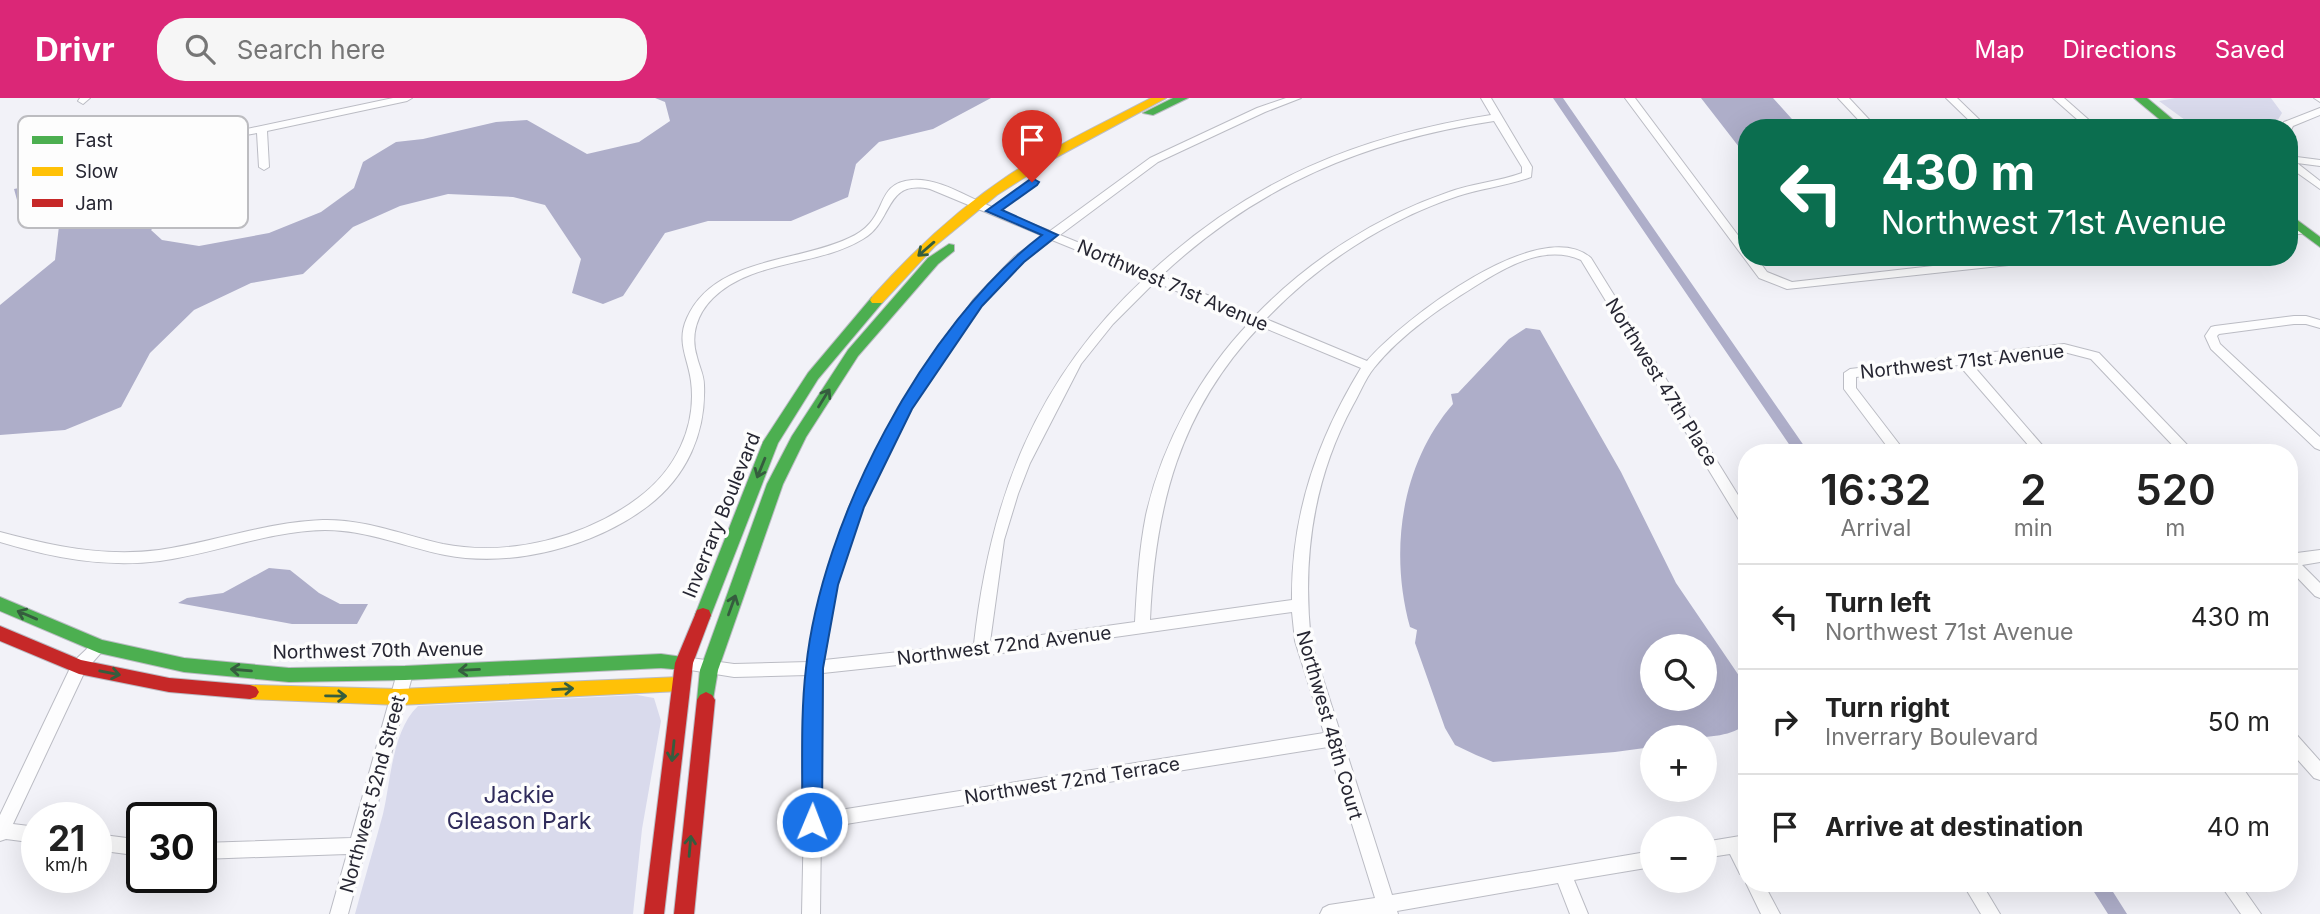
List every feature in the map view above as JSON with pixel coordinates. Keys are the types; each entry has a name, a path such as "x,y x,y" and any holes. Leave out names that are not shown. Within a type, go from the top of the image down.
{"street":[{"path":"248,132 407,98"},
{"name":"Inverrary Boulevard","path":"654,914 684,663 771,442 806,387 902,270 1059,150 1160,98"},
{"name":"Inverrary Boulevard","path":"684,914 709,670 775,484 799,436 853,353 933,261 985,208 1073,154 1182,98"},
{"path":"811,914 815,668 830,585 856,507 905,408 977,303 1019,259 1154,160 1261,110 1296,98"},
{"path":"1142,627 1145,568 1157,500 1182,430 1217,368 1256,320 1323,262 1395,218 1474,187 1516,180 1527,174 1527,167 1486,98"},
{"path":"1630,98 1738,242"},
{"path":"1843,98 1863,119"},
{"path":"1951,98 1973,119"},
{"path":"2058,98 2082,119"},
{"path":"2140,98 2166,119"},
{"path":"2298,120 2320,111"},
{"path":"981,650 988,580 1007,505 1022,464 1070,371 1109,320 1181,249 1231,213 1306,172 1397,135 1446,123 1497,117"},
{"path":"262,129 264,167"},
{"path":"2298,162 2320,163"},
{"path":"2298,168 2320,186"},
{"name":"Northwest 71st Avenue","path":"0,537 55,553 92,559 160,556 287,528 327,525 358,527 459,552 508,551 568,540 609,523 643,502 668,478 690,449 697,424 698,377 689,360 688,331 698,309 716,289 742,272 783,264 863,236 877,222 889,194 907,184 922,183 1368,366"},
{"path":"2298,232 2320,243"},
{"name":"Northwest 48th Court","path":"1387,909 1303,641 1297,605 1301,537 1311,483 1338,418 1368,366 1423,317 1481,277 1551,249 1572,251"},
{"name":"Northwest 47th Place","path":"1572,251 1585,258 1738,506"},
{"path":"1756,266 1763,275 1791,286 1946,266"},
{"path":"2319,323 2306,320 2228,328 2215,330 2211,336 2215,346 2320,445"},
{"name":"Northwest 71st Avenue","path":"1892,444 1850,389 1850,373 2064,348 2078,349 2095,356 2179,444"},
{"path":"1961,359 2034,444"},
{"path":"2298,559 2320,556"},
{"path":"2298,569 2320,592"},
{"name":"Northwest 70th Avenue","path":"0,604 99,646 184,665 289,675 405,673 661,661 684,663"},
{"name":"Northwest 72nd Avenue","path":"684,663 709,670 815,668 981,650 1297,605"},
{"path":"0,633 79,667 169,685 277,695 398,697 680,684"},
{"path":"21,834 1,832 79,667 99,646"},
{"name":"Northwest 72nd Avenue","path":"680,684 709,670"},
{"name":"Northwest 52nd Street","path":"339,914 405,673"},
{"name":"Northwest 72nd Terrace","path":"812,822 1332,739"},
{"path":"2298,748 2320,773"},
{"path":"1717,848 1738,844"},
{"path":"217,850 357,846"},
{"path":"1329,914 1387,909 1640,861"},
{"path":"1563,875 1579,914"},
{"path":"1759,892 1771,914"},
{"path":"1977,892 1991,914"},
{"path":"2235,892 2252,914"}],"green space":[{"path":"2175,98 2271,98 2282,113 2278,119 2184,119 2159,101"},
{"name":"Jackie Gleason Park","path":"637,695 654,698 661,721 642,829 633,914 355,914 383,814 398,742 409,716 418,706"}],"shaded area":[{"path":"655,98 991,98 933,129 879,142 856,164 848,197 791,221 708,221 665,233 623,296 603,304 572,293 581,259 545,205 513,197 448,194 400,206 353,227 303,274 251,283 194,310 150,353 121,407 65,430 0,435 0,305 55,260 59,228 153,228 151,230 162,240 199,246 269,233 321,212 354,188 363,162 396,142 423,139 496,122 527,120 587,154 639,142 670,121 665,102"},
{"path":"1701,98 1773,98 1792,119 1738,119 1738,146"},
{"path":"1526,328 1540,330 1621,472 1676,583 1711,634 1640,634 1640,711 1717,711 1717,643 1738,674 1738,729 1717,736 1717,725 1640,725 1640,749 1493,762 1455,745 1445,728 1415,643 1417,630 1410,627 1401,569 1404,510 1411,481 1421,453 1453,404 1451,394 1458,393 1509,339"},
{"path":"269,568 290,570 319,593 340,604 368,604 357,624 292,624 178,603 187,598 223,593"}],"waterway":[{"path":"1558,98 1796,444"},
{"path":"2103,892 2118,914"}],"traffic: fast":[{"path":"1149,113 1182,98"},
{"path":"2140,98 2166,119"},
{"path":"2298,225 2320,243"},
{"path":"706,700 709,670 775,484 799,436 853,353 933,261 949,248"},
{"path":"703,615 771,442 813,376 877,300"},
{"path":"0,604 99,646 184,665 289,675 405,673 661,661 684,663"}],"traffic: slow":[{"path":"877,300 931,244 993,192 1051,155 1160,98"},
{"path":"250,692 399,697 680,684"}],"traffic: jam":[{"path":"654,914 684,663 703,615"},
{"path":"0,633 79,667 169,685 250,692"},
{"path":"684,914 706,700"}],"route":[{"path":"812,822 815,668 830,585 856,507 905,408 977,303 1019,259 1051,235 992,211 1032,182"}]}
